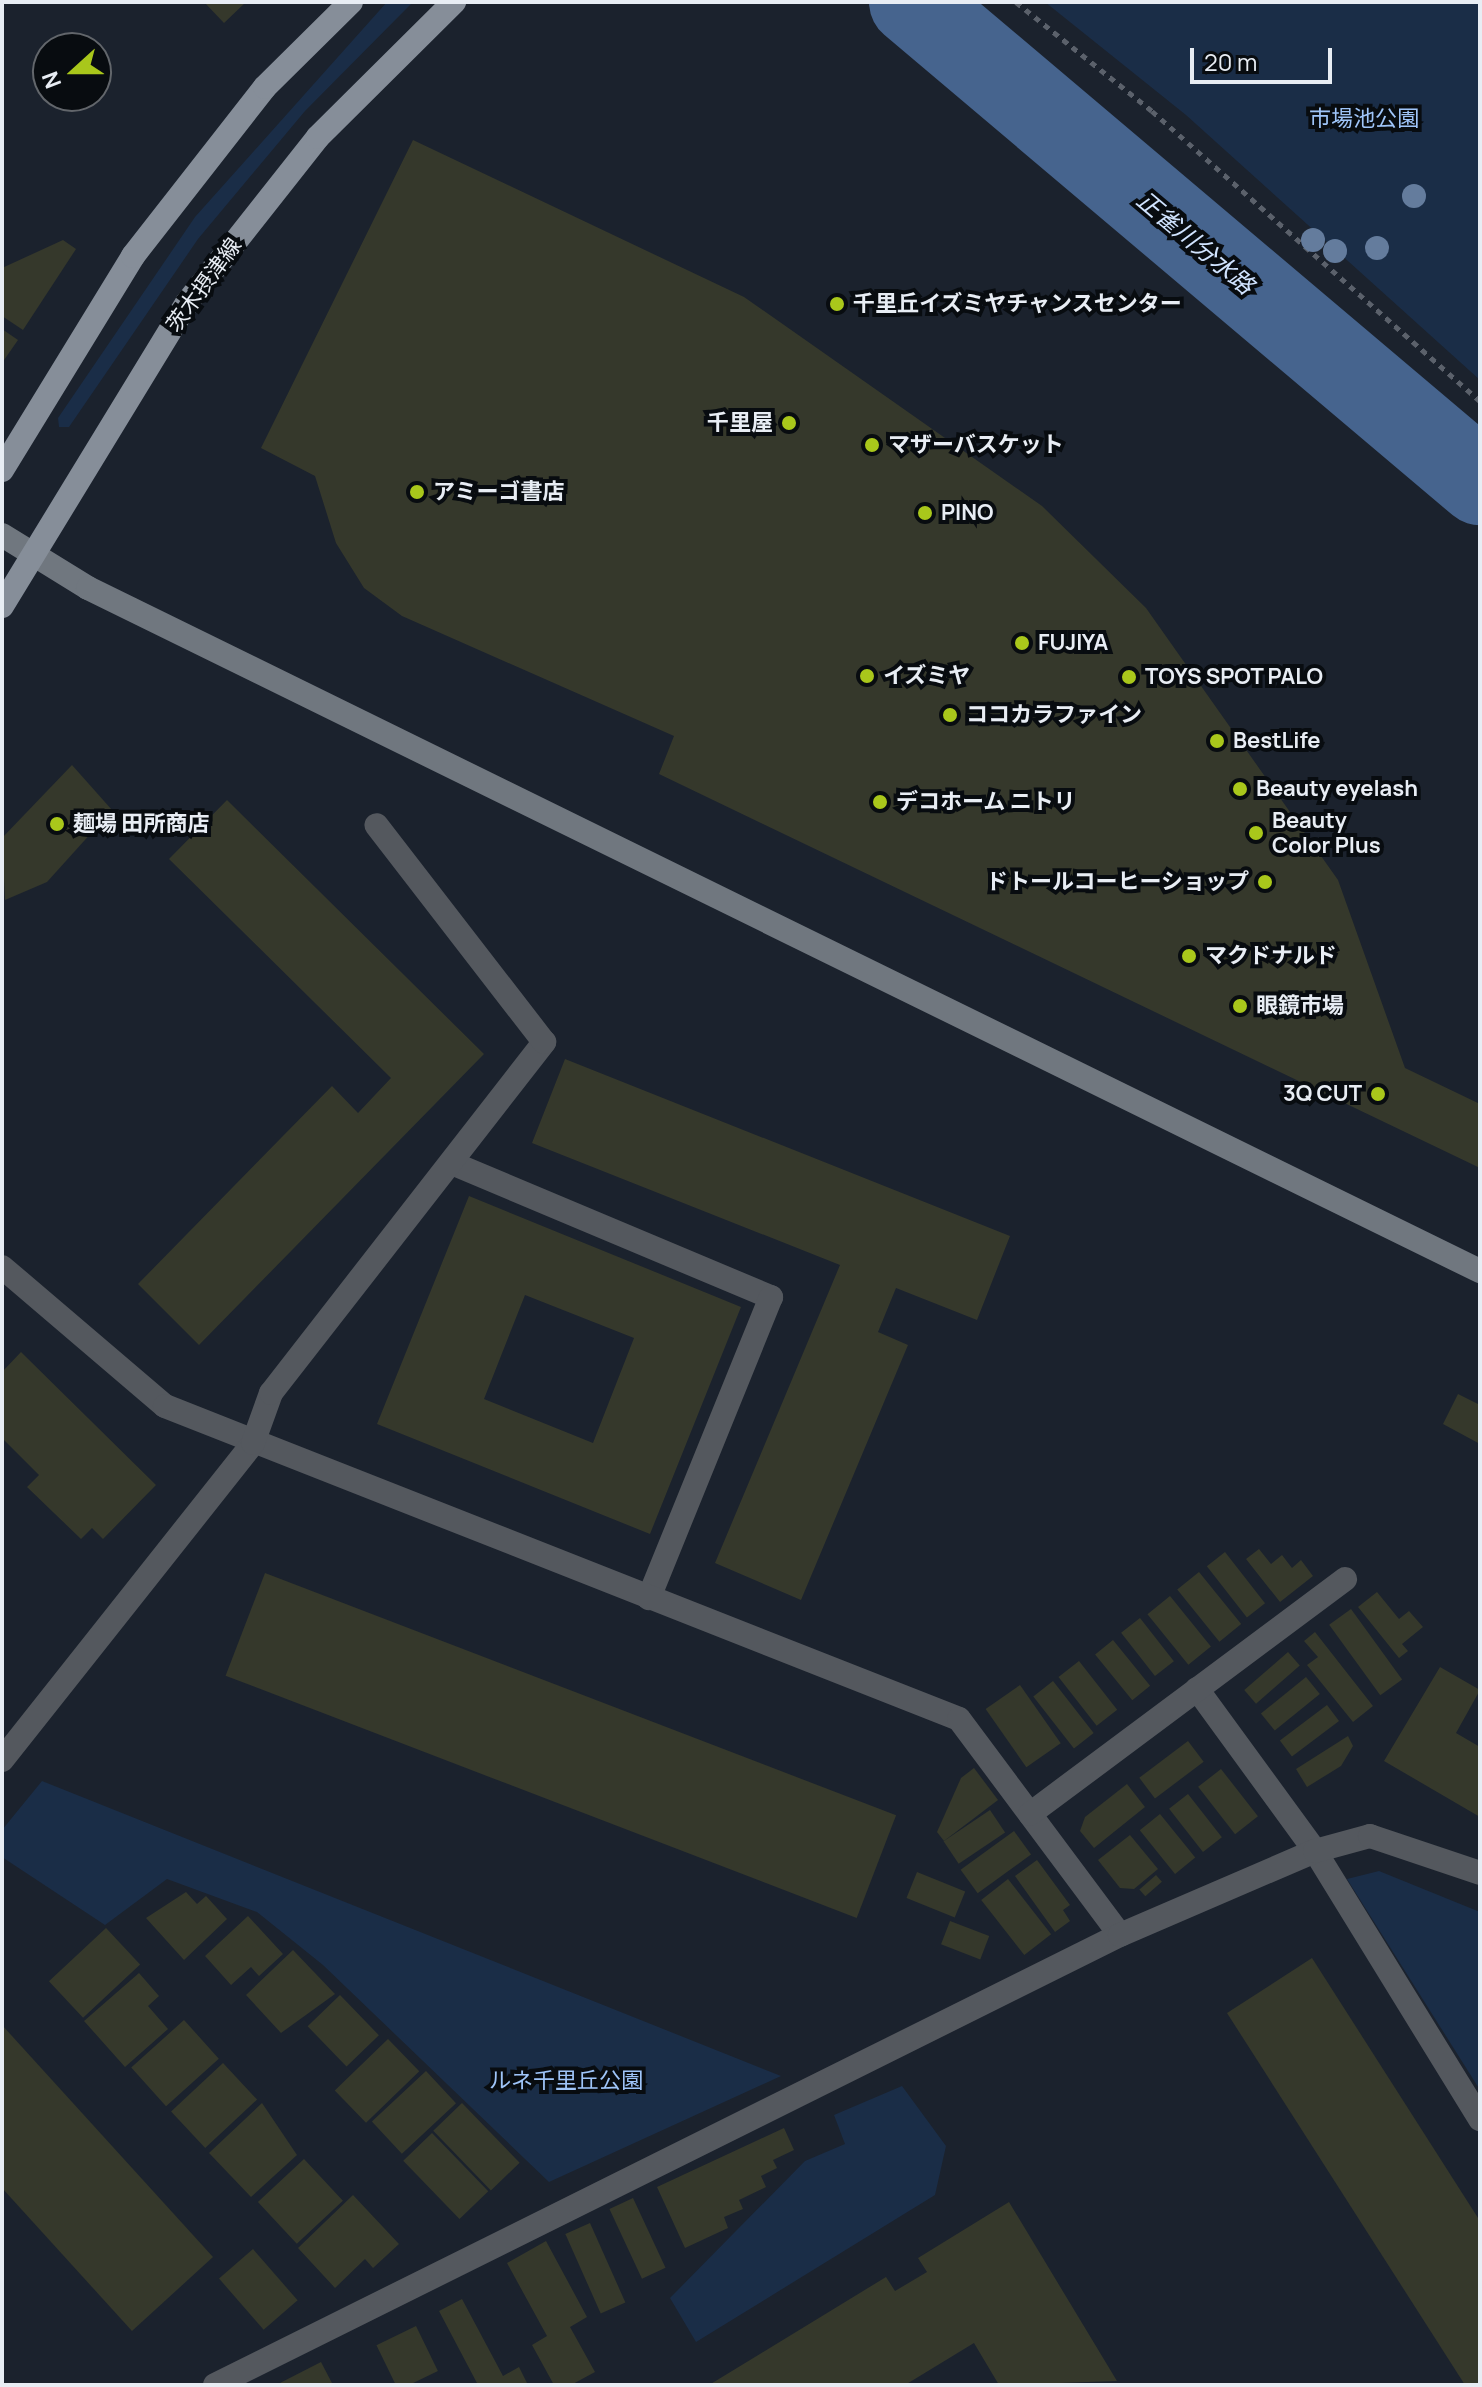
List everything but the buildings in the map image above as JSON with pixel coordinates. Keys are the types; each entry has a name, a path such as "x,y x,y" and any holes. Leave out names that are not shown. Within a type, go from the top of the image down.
{"main road":[{"path":"2,470 133,256 265,87 351,2"},
{"name":"茨木摂津線","path":"2,606 187,303 318,137 454,2"}],"street":[{"path":"2,535 88,588 1480,1271"},
{"path":"2,1760 253,1443 271,1393 454,1164 544,1042 376,825"},
{"path":"454,1164 771,1297 649,1598"},
{"path":"2,1267 165,1406 959,1719 1120,1935"},
{"path":"1030,1814 1345,1579"},
{"path":"1197,1689 1315,1851 1480,2119"},
{"path":"215,2385 1120,1935 1315,1851 1370,1836 1480,1873"}],"path":[{"path":"1016,2 1152,111 1480,401"}],"green space":[{"path":"387,2 413,2 305,111 198,239 69,427 59,427 58,418 195,217"},
{"name":"市場池公園","path":"1045,2 1480,2 1480,380 1186,115"},
{"name":"ルネ千里丘公園","path":"42,1781 781,2076 549,2182 323,1965 257,1912 167,1879 105,1925 2,1857 2,1830"},
{"path":"1379,1871 1480,1912 1480,2090 1347,1879"},
{"path":"902,2086 946,2146 935,2195 696,2342 670,2298 805,2161 845,2144 834,2115"}],"waterway":[{"name":"正雀川分水路","path":"912,2 1480,482"}],"place":[{"name":"千里丘イズミヤチャンスセンター","path":"837,304"},
{"name":"千里屋","path":"789,423"},
{"name":"マザーバスケット","path":"872,445"},
{"name":"アミーゴ書店","path":"417,492"},
{"name":"PINO","path":"925,513"},
{"name":"FUJIYA","path":"1022,643"},
{"name":"イズミヤ","path":"867,676"},
{"name":"TOYS SPOT PALO","path":"1129,677"},
{"name":"ココカラファイン","path":"950,715"},
{"name":"BestLife","path":"1217,741"},
{"name":"Beauty eyelash","path":"1240,789"},
{"name":"デコホーム ニトリ","path":"880,802"},
{"name":"麺場 田所商店","path":"57,824"},
{"name":"Beauty Color Plus","path":"1256,833"},
{"name":"ドトールコーヒーショップ","path":"1265,882"},
{"name":"マクドナルド","path":"1189,956"},
{"name":"眼鏡市場","path":"1240,1006"},
{"name":"3Q CUT","path":"1378,1094"}]}
